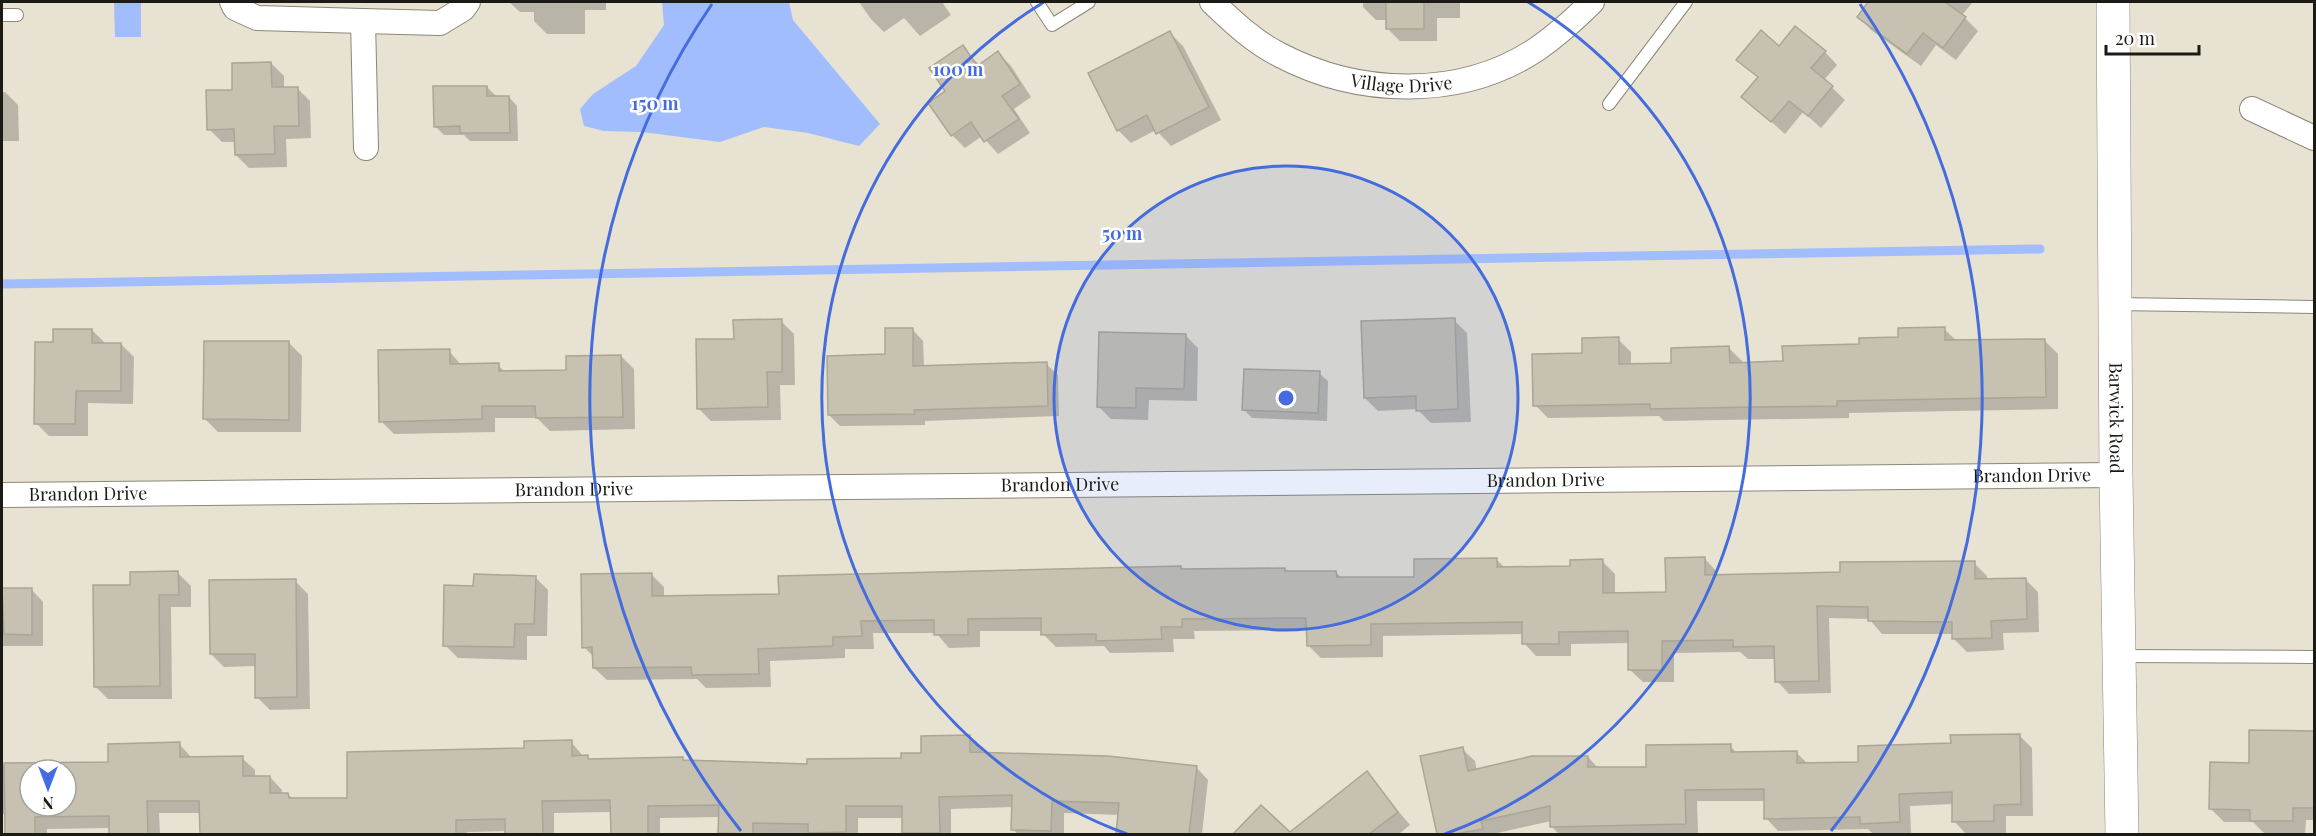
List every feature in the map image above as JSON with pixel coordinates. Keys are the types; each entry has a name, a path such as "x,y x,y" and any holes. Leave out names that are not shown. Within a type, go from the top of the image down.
{"street":[{"path":"232,2 235,8 257,18 440,22 463,9 468,2"},
{"name":"Village Drive","path":"1212,2 1243,31 1279,55 1318,72 1370,85 1413,87 1455,82 1497,69 1535,50 1570,25 1592,2"},
{"name":"Barwick Road","path":"2113,2 2116,476 2122,834"},
{"path":"363,21 366,148"},
{"path":"2252,109 2314,138"},
{"name":"Brandon Drive","path":"2,495 2116,476"}],"lane":[{"path":"1036,2 1052,25 1089,2"},
{"path":"1610,104 1686,2"},
{"path":"2,15 17,15"},
{"path":"2115,304 2314,307"},
{"path":"2119,656 2314,657"}],"water":[{"path":"114,2 141,2 141,37 115,37"},
{"path":"662,2 789,2 793,20 880,124 859,146 808,133 764,127 720,142 642,132 604,131 584,126 580,109 593,94 636,66 664,25"}],"building":[{"path":"1386,2 1424,2 1424,29 1386,29"},
{"path":"1868,2 1945,2 1966,17 1943,48 1923,33 1907,54 1857,17"},
{"path":"1795,26 1826,51 1811,68 1833,86 1808,116 1789,101 1771,122 1741,97 1758,77 1736,60 1761,30 1779,46"},
{"path":"1170,31 1209,107 1156,134 1147,115 1117,131 1088,73"},
{"path":"963,45 977,66 998,51 1020,84 1002,96 1019,119 984,142 971,122 951,136 928,103 945,91 929,68"},
{"path":"271,62 272,87 298,87 299,126 274,126 275,154 235,155 234,129 207,130 206,90 232,90 232,63"},
{"path":"433,86 487,86 487,96 509,96 510,133 460,133 460,126 434,127"},
{"path":"1455,318 1458,409 1416,411 1416,396 1364,398 1361,321"},
{"path":"782,319 782,372 767,372 768,407 697,409 696,339 734,339 733,320"},
{"path":"1945,327 1945,340 2045,339 2046,397 1837,401 1837,406 1650,409 1650,404 1533,406 1532,354 1582,353 1582,338 1619,337 1619,364 1671,363 1671,348 1729,346 1730,363 1783,361 1782,346 1859,344 1859,338 1898,337 1898,328"},
{"path":"885,328 913,328 913,366 1047,362 1048,406 914,410 915,414 828,415 827,356 885,354"},
{"path":"53,329 92,329 92,343 121,343 121,391 76,391 75,424 34,424 35,342 53,342"},
{"path":"1099,332 1186,334 1184,389 1136,388 1136,408 1097,407"},
{"path":"204,341 289,341 289,420 203,419"},
{"path":"450,349 450,364 499,363 499,371 566,370 566,356 621,355 623,417 536,418 535,406 482,406 482,419 379,422 378,350"},
{"path":"1244,369 1320,371 1318,413 1242,410"},
{"path":"1705,557 1705,575 1840,572 1840,562 1975,561 1975,579 2026,578 2027,619 1991,621 1992,638 1952,639 1952,622 1868,621 1868,607 1817,606 1819,681 1775,682 1774,646 1733,647 1733,640 1662,641 1662,670 1628,670 1628,631 1559,632 1559,644 1522,644 1522,622 1371,624 1371,645 1307,646 1306,618 1182,619 1182,627 1161,627 1162,639 1096,641 1096,634 1041,635 1041,618 968,619 968,635 934,635 934,620 861,621 862,636 833,637 833,646 758,649 759,674 692,675 691,667 593,668 592,647 582,648 581,574 652,573 652,596 779,594 778,576 1181,566 1181,569 1285,568 1285,571 1336,571 1337,577 1414,577 1414,559 1497,558 1497,567 1570,566 1570,560 1603,559 1603,593 1666,592 1665,558"},
{"path":"178,571 179,595 159,595 160,686 94,687 93,585 130,585 130,572"},
{"path":"474,574 536,576 534,624 515,624 514,647 443,646 444,585 473,586"},
{"path":"296,579 297,697 255,698 255,654 210,654 209,580"},
{"path":"2,588 32,588 32,635 4,634"},
{"path":"2249,730 2314,731 2314,808 2293,808 2293,821 2250,821 2250,810 2209,809 2210,762 2249,763"},
{"path":"2020,734 2021,804 1994,805 1994,821 1952,822 1952,792 1899,794 1900,822 1860,824 1860,817 1764,819 1764,789 1685,790 1686,824 1550,827 1550,806 1481,821 1483,829 1456,834 1437,834 1420,756 1463,747 1468,771 1532,756 1588,756 1588,767 1646,767 1646,745 1731,744 1731,752 1797,751 1797,763 1858,762 1858,746 1951,743 1950,735"},
{"path":"970,735 970,752 1108,756 1197,766 1189,834 1116,834 1119,803 1052,801 1051,831 1011,830 1012,795 939,797 940,833 902,833 902,806 846,806 846,832 808,833 808,824 753,823 753,834 718,833 719,805 648,806 648,834 611,834 610,800 542,801 543,834 505,834 505,819 456,820 456,834 200,834 199,801 147,801 148,834 109,834 109,816 78,816 78,762 108,762 108,744 180,742 180,757 243,756 243,776 270,776 270,793 288,793 289,798 347,798 347,752 524,748 524,741 572,740 572,756 588,755 588,759 683,757 683,760 807,764 807,759 901,758 901,753 921,753 921,736"},
{"path":"4,763 18,763 18,818 35,818 35,834 5,834"},
{"path":"1367,771 1398,812 1369,834 1233,834 1261,805 1290,832"}],"waterway":[{"path":"2,284 2040,249"}]}
